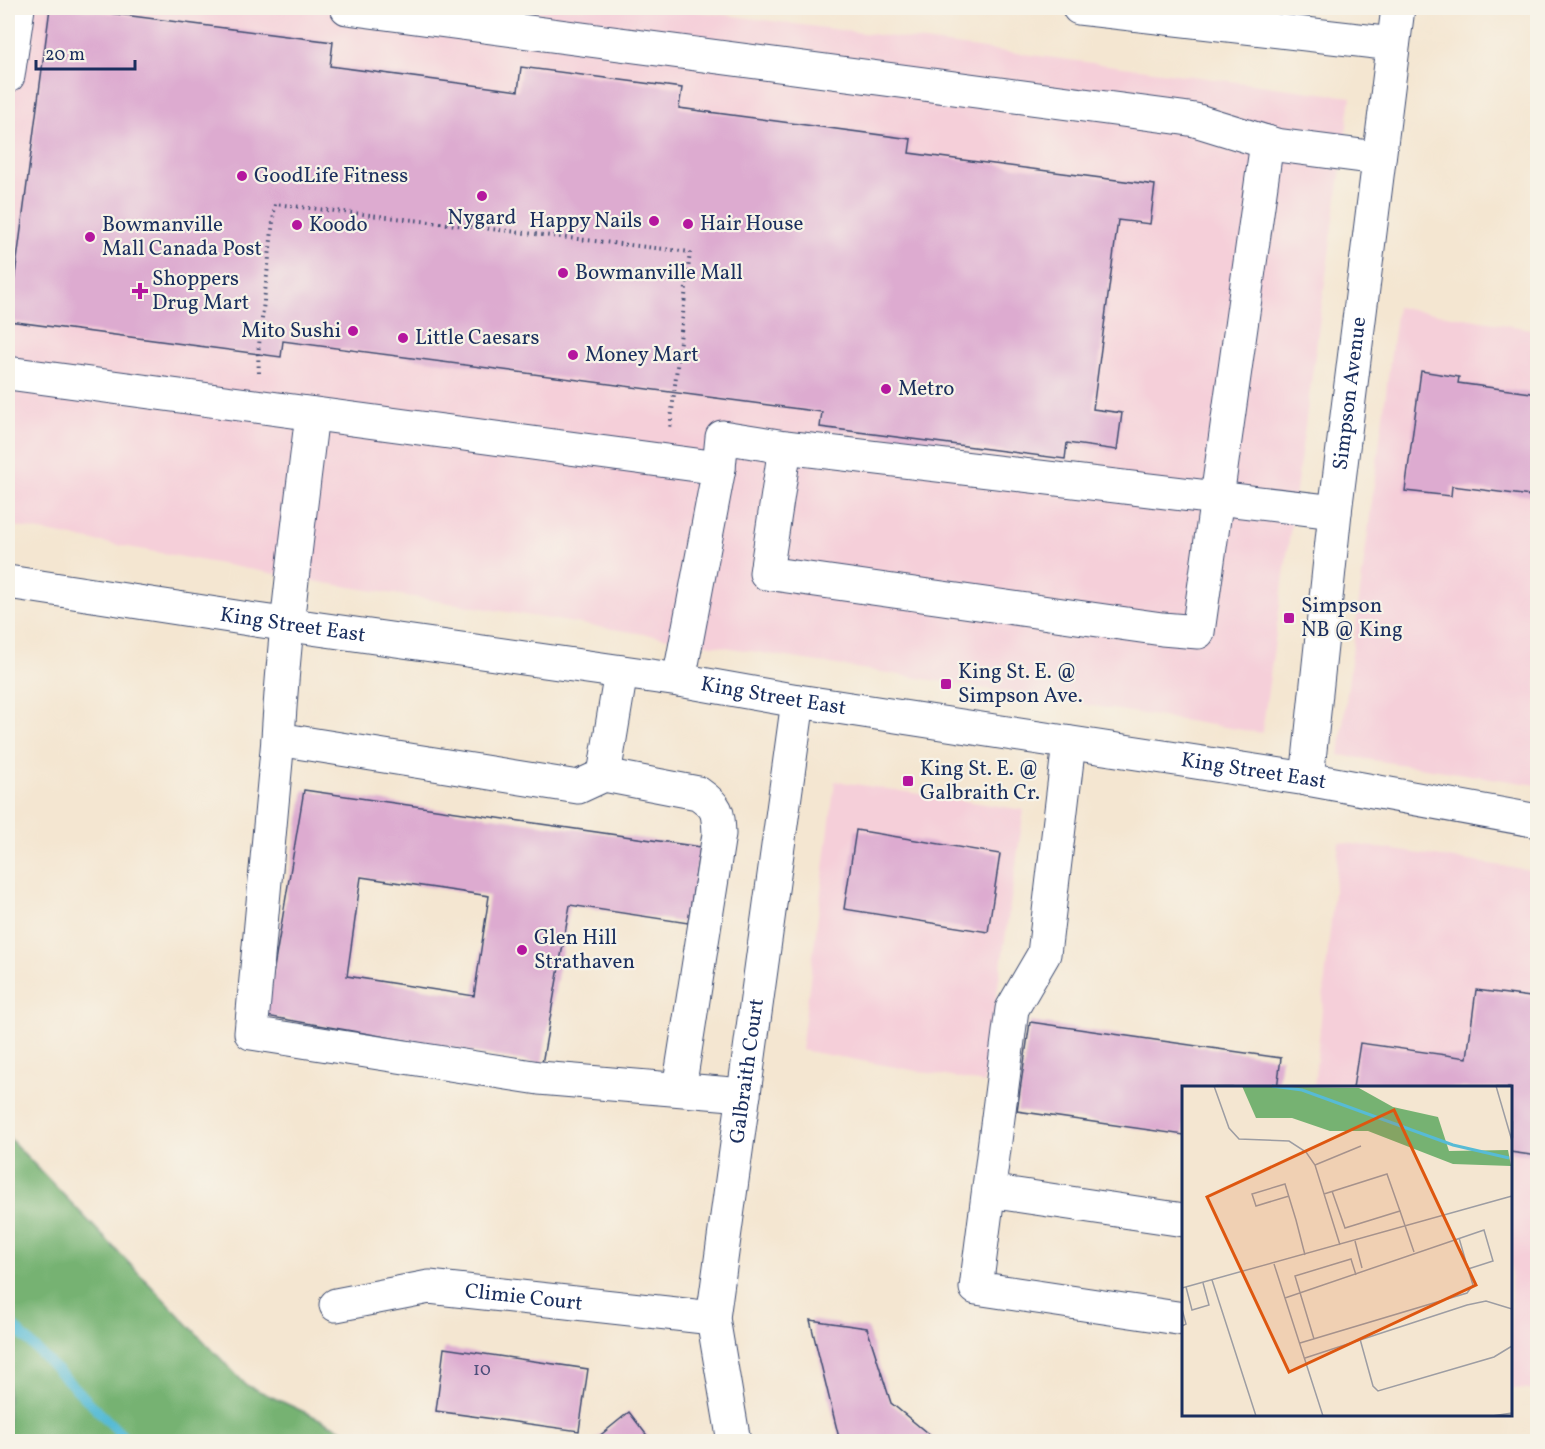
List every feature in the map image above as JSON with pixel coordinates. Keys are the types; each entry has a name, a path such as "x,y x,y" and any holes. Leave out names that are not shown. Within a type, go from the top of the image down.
{"street":[{"path":"8,76 18,8"},
{"path":"347,8 1182,118 1276,145 1378,158"},
{"path":"1079,8 1393,44"},
{"name":"Simpson Avenue","path":"1307,779 1335,512 1398,8"},
{"path":"784,447 766,573 1162,629 1198,632 1267,142"},
{"path":"8,374 719,468"},
{"path":"312,414 286,624 278,739 250,1033 539,1078 744,1095"},
{"path":"679,680 719,468 722,437 784,447 1335,512"},
{"name":"King Street East","path":"8,582 679,680 798,701 1307,779 1538,821"},
{"path":"604,775 621,672"},
{"name":"Galbraith Court","path":"734,1442 713,1318 798,701"},
{"path":"278,739 578,787 604,775 698,793 710,801 718,814 719,834 679,1089"},
{"path":"1069,743 1044,954 1012,1009 976,1288 1182,1318"},
{"path":"989,1191 1182,1220"},
{"name":"Climie Court","path":"336,1305 429,1287 713,1318"}],"path":[{"path":"259,407 258,354 275,204 690,252 667,462"}],"shaded area":[{"path":"8,8 673,8 1351,97 1262,733 325,583 8,525"},
{"path":"1397,307 1537,330 1537,785 1339,755"},
{"path":"835,781 1024,810 984,1083 801,1050"},
{"path":"1339,842 1537,871 1537,1391 1512,1388 1512,1086 1314,1086"}],"green space":[{"path":"8,1137 246,1385 367,1441 8,1441"}],"building":[{"name":"Bowmanville Mall","path":"50,8 70,8 333,42 330,66 518,91 521,67 682,88 679,108 911,139 909,153 1155,185 1150,224 1118,220 1093,409 1122,413 1117,450 1067,443 1065,459 820,427 822,412 283,341 281,357 9,321"},
{"path":"1421,371 1459,377 1458,383 1538,394 1538,497 1452,486 1451,496 1405,491"},
{"name":"Glen Hill Strathaven","path":"304,790 700,847 688,923 570,905 542,1064 266,1016","holes":["361,877 489,896 474,996 347,976"]},
{"path":"856,830 1000,854 988,932 844,909"},
{"path":"1476,990 1538,998 1538,1156 1512,1152 1512,1086 1353,1086 1360,1043 1467,1058"},
{"path":"1030,1022 1281,1058 1277,1086 1182,1086 1182,1135 1017,1111"},
{"path":"810,1320 867,1328 891,1403 938,1442 840,1442"},
{"path":"444,1348 588,1369 579,1431 436,1411"},
{"path":"629,1412 652,1442 592,1442"}],"waterway":[{"path":"8,1321 129,1442"}],"place":[{"name":"GoodLife Fitness","path":"242,176"},
{"name":"Nygard","path":"482,196"},
{"name":"Happy Nails","path":"654,221"},
{"name":"Hair House","path":"688,224"},
{"name":"Koodo","path":"297,225"},
{"name":"Bowmanville Mall Canada Post","path":"90,237"},
{"name":"Bowmanville Mall","path":"563,273"},
{"name":"Shoppers Drug Mart","path":"140,291"},
{"name":"Mito Sushi","path":"353,331"},
{"name":"Little Caesars","path":"403,338"},
{"name":"Money Mart","path":"573,355"},
{"name":"Metro","path":"886,389"},
{"name":"Simpson NB @ King","path":"1289,618"},
{"name":"King St. E. @ Simpson Ave.","path":"946,684"},
{"name":"King St. E. @ Galbraith Cr.","path":"908,781"},
{"name":"Glen Hill Strathaven","path":"522,950"}]}
